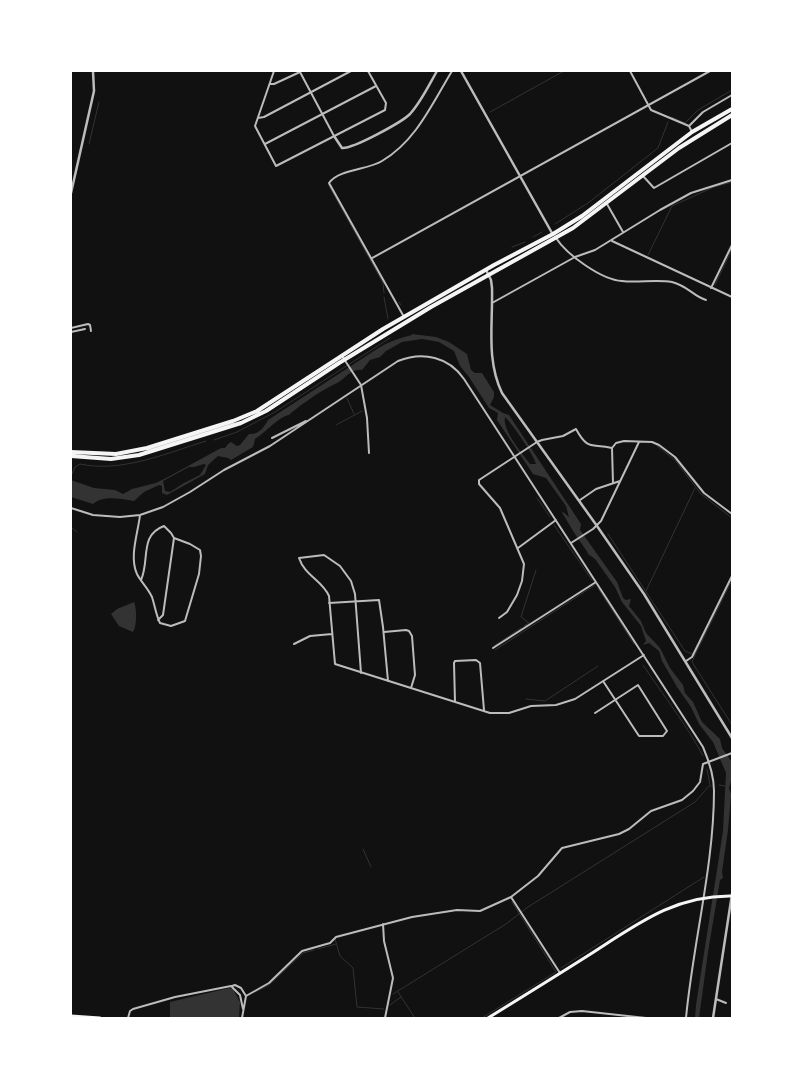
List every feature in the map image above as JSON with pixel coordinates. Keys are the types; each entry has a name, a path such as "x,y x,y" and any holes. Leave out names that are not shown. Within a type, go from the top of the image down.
{"highway":[{"path":"71,452 116,454 130,452 233,421 257,411 430,307 554,236 692,132 732,109"},
{"path":"71,456 110,459 139,455 241,423 266,411 344,360 404,317 485,270 574,228 679,148 732,115"}],"main road":[{"path":"488,1018 650,916 678,904 705,897 732,895"},
{"path":"71,1016 100,1018"}],"street":[{"path":"71,193 92,98 93,71"},
{"path":"274,71 255,126 276,166 385,110 386,103 368,71"},
{"path":"270,84 274,84 301,71 334,136 342,148 351,148 410,114 437,71"},
{"path":"258,118 264,117 351,71"},
{"path":"404,317 329,183 351,170 381,162 404,144 414,133 452,71"},
{"path":"461,71 554,236 570,255 611,280 621,282 672,282 688,288 700,298 706,300"},
{"path":"630,71 648,105 655,113 689,126 692,132"},
{"path":"372,258 710,71"},
{"path":"265,144 376,86"},
{"path":"689,126 703,112 732,95"},
{"path":"643,176 654,188 732,143"},
{"path":"492,303 575,257 595,250 691,193 732,180"},
{"path":"607,204 623,232"},
{"path":"611,241 732,297"},
{"path":"711,288 732,245"},
{"path":"485,270 491,280 491,358 493,373 502,393 644,594 732,738"},
{"path":"71,328 85,324 90,325 92,331"},
{"path":"71,332 85,329"},
{"path":"71,508 93,515 108,517 140,515 177,500 224,470 270,446 398,361 423,356 444,361 457,370 516,456 703,746 709,760 714,790 709,855 705,897 688,992 686,1018"},
{"path":"344,360 360,385 367,418 369,453"},
{"path":"272,438 308,421"},
{"path":"499,618 507,612 522,581 524,564 520,547 500,508 479,482 481,478 537,442 563,436 576,429 586,444 612,448"},
{"path":"613,484 612,448 614,445 620,442 656,443 675,457 704,493 732,514"},
{"path":"571,543 597,526 639,442"},
{"path":"580,501 596,489 620,481"},
{"path":"140,515 134,564 141,580 153,599 160,623 166,626 185,622 199,574 202,556 200,550 174,538 164,526 152,533 147,547 141,580"},
{"path":"520,547 556,520"},
{"path":"158,620 163,615 174,538"},
{"path":"361,672 355,600 351,581 345,571 324,555 299,558 310,576 326,588 330,603 335,664 484,711 509,714 530,706 563,704 575,699 644,655"},
{"path":"686,661 692,657 732,576"},
{"path":"493,648 596,582"},
{"path":"330,603 379,600 388,681"},
{"path":"384,632 406,630 410,633 415,675 411,688"},
{"path":"294,644 310,636 332,634"},
{"path":"456,702 454,663 456,661 478,660 484,711"},
{"path":"595,713 615,699 638,686 666,729 666,734 663,736 639,736 615,699 603,682"},
{"path":"242,1018 246,996 268,983 302,951 330,944 336,936 412,917 457,910 480,911 511,897 538,876 562,848 619,834 629,829 651,811 682,800 698,784 702,778 702,767 709,760 732,753"},
{"path":"712,1018 732,895"},
{"path":"511,897 560,973"},
{"path":"383,924 384,941 393,978 385,1018"},
{"path":"128,1018 130,1011 133,1009 176,997 235,985 246,996"},
{"path":"232,986 240,995 243,1009"},
{"path":"715,999 726,1003"},
{"path":"559,1018 570,1012 582,1011 646,1018"}],"shaded area":[{"path":"412,335 436,337 449,342 467,354 471,370 475,373 482,373 494,392 490,405 509,415 581,524 580,530 617,582 623,598 626,600 631,599 629,606 641,621 646,633 660,648 670,668 683,685 685,693 693,702 702,722 720,739 722,748 732,762 732,778 729,788 731,795 722,872 723,878 720,880 699,1018 695,1018 696,1005 723,831 726,773 713,742 699,724 691,707 677,687 662,661 659,651 649,643 643,645 646,641 641,626 622,602 615,587 595,559 588,554 562,513 569,517 566,506 546,478 533,474 497,420 498,413 489,408 460,366 454,351 439,342 422,339 402,342 386,351 380,357 370,360 362,370 354,371 311,398 289,415 280,419 255,439 253,447 231,460 218,456 208,465 205,474 167,495 162,493 162,486 159,485 144,492 134,501 102,499 93,504 71,497 71,480 94,488 115,490 123,494 132,489 156,483 221,448 225,448 231,442 237,446 240,445 249,434 255,433 265,426 268,420 377,349 394,340","holes":["505,417 523,440 536,464 530,464 513,441 507,428","206,465 200,475 170,492 165,491 163,481 189,467"]},
{"path":"134,602 136,617 133,632 119,626 111,614 117,609"},
{"path":"229,988 233,989 240,1002 239,1018 170,1018 170,1002"}],"waterway":[{"path":"490,112 564,71"},
{"path":"671,117 685,123 698,110 732,90"},
{"path":"89,144 99,102"},
{"path":"555,224 588,203 658,148 668,122"},
{"path":"648,255 672,206 714,187 732,182"},
{"path":"328,184 383,283 384,293"},
{"path":"533,237 542,232"},
{"path":"512,247 525,242"},
{"path":"715,285 732,249"},
{"path":"384,297 388,319"},
{"path":"214,440 237,432 275,412 390,338"},
{"path":"347,398 354,414"},
{"path":"336,425 362,411"},
{"path":"72,474 75,467 80,464 96,466 128,464 206,441"},
{"path":"657,446 675,460 701,494 732,518"},
{"path":"646,591 695,488"},
{"path":"537,498 550,517"},
{"path":"554,525 592,580"},
{"path":"71,527 77,532"},
{"path":"608,534 685,651 695,655 692,662 732,725"},
{"path":"524,626 529,623 521,617 536,570"},
{"path":"695,655 732,580"},
{"path":"495,650 595,585"},
{"path":"598,588 634,644"},
{"path":"494,646 521,628"},
{"path":"643,665 682,721 703,756"},
{"path":"526,699 545,701 598,666"},
{"path":"707,769 710,785"},
{"path":"719,785 725,786"},
{"path":"393,994 506,924 528,907 695,802 711,786"},
{"path":"363,849 371,867"},
{"path":"561,968 704,877"},
{"path":"482,1018 556,972 512,902"},
{"path":"335,939 340,956 353,968 357,1007 384,1009"},
{"path":"318,949 336,944"},
{"path":"255,992 269,985 303,953 314,950"},
{"path":"398,992 415,1018"},
{"path":"390,1005 401,997"}]}
